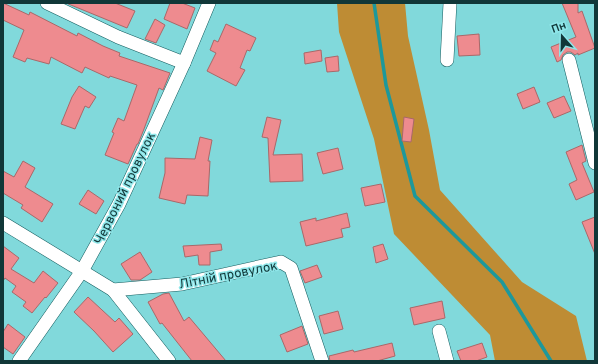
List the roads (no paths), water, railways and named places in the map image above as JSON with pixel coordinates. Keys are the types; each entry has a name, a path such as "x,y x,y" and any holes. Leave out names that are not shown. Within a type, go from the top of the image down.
{"street":[{"path":"47,3 118,37 184,62"},
{"name":"Червоний провулок","path":"19,361 82,271 119,204 184,62 209,3"},
{"path":"447,60 450,3"},
{"path":"569,60 595,163"},
{"path":"3,223 113,290 169,361"},
{"name":"Літній провулок","path":"113,290 182,284 281,262 291,268 322,361"},
{"path":"439,331 447,361"}],"waterway":[{"path":"374,3 386,85 415,196 502,282 551,361"}]}
